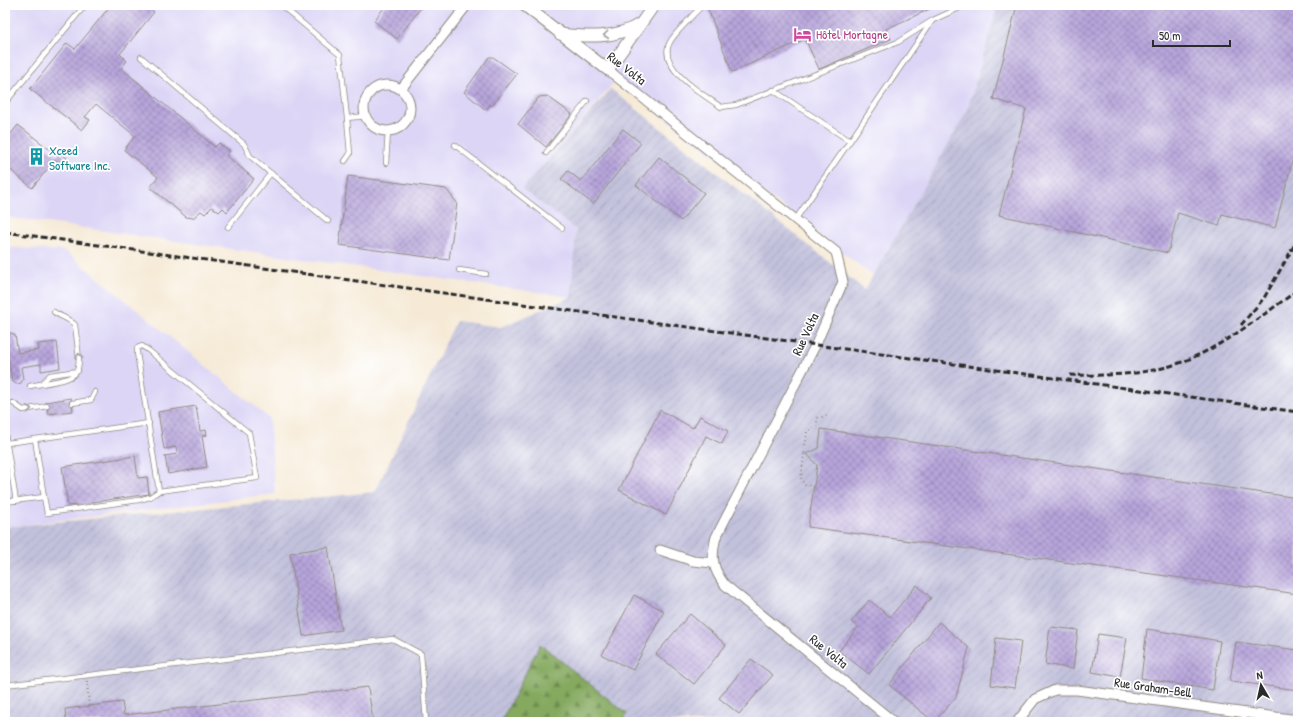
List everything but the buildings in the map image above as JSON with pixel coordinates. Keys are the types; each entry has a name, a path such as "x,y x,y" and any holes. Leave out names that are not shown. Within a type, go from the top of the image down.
{"street":[{"path":"401,89 467,5"},
{"name":"Rue Volta","path":"525,5 836,252 843,282 816,344 716,537 712,550 713,563 717,575 725,585 894,722"},
{"path":"608,70 654,5"},
{"path":"560,34 586,37 610,35 629,30 642,22"},
{"path":"386,84 394,85 401,89 410,101 409,116 400,128 388,131 377,129 371,125 366,116 364,103 372,90 386,84"},
{"path":"660,550 693,561 713,563"},
{"name":"Rue Graham-Bell","path":"1018,722 1035,699 1055,690 1077,690 1245,717 1298,720"}],"lane":[{"path":"5,103 85,5"},
{"path":"281,5 340,55 350,154 345,161"},
{"path":"704,5 671,39 668,48 670,65 680,76 721,107 736,105 898,42 933,20 966,5"},
{"path":"795,220 933,20"},
{"path":"141,57 244,144 250,156 328,220"},
{"path":"773,90 850,141"},
{"path":"546,153 587,101"},
{"path":"347,118 366,116"},
{"path":"386,162 388,131"},
{"path":"455,145 562,228"},
{"path":"228,226 271,173"},
{"path":"459,270 486,274"},
{"path":"30,386 66,380 74,376 78,371 80,363 75,325 71,321 60,317 54,312"},
{"path":"35,439 46,513 139,500 150,497 159,491 257,478 249,434 142,346 138,348 137,353 159,491"},
{"path":"72,403 91,400 95,392"},
{"path":"13,403 23,410 47,406"},
{"path":"7,443 149,423"},
{"path":"5,433 16,501"},
{"path":"5,502 44,497"},
{"path":"5,685 393,639 420,654 426,722"}],"path":[{"path":"814,486 805,485 801,479 807,432 816,426 818,418 830,414"},
{"path":"86,675 89,706"},
{"path":"5,704 7,722"}],"shaded area":[{"path":"5,5 998,5 967,111 873,276 616,80 523,189 576,230 571,297 5,217"},
{"path":"998,5 1298,5 1298,722 622,722 627,714 540,644 501,722 5,722 5,527 375,492 456,321 501,327 571,297 576,230 522,189 611,89 865,290 967,111"},
{"path":"5,247 65,251 269,418 275,494 5,527"}],"green space":[{"path":"540,644 627,714 622,722 501,722"}],"railway":[{"path":"5,232 1298,412"},
{"path":"1241,325 1264,298 1298,239"},
{"path":"1070,375 1127,374 1155,370 1182,362 1213,348 1298,290"}],"place":[{"name":"Hôtel Mortagne","path":"803,34"},
{"name":"Xceed Software Inc.","path":"36,157"}]}
